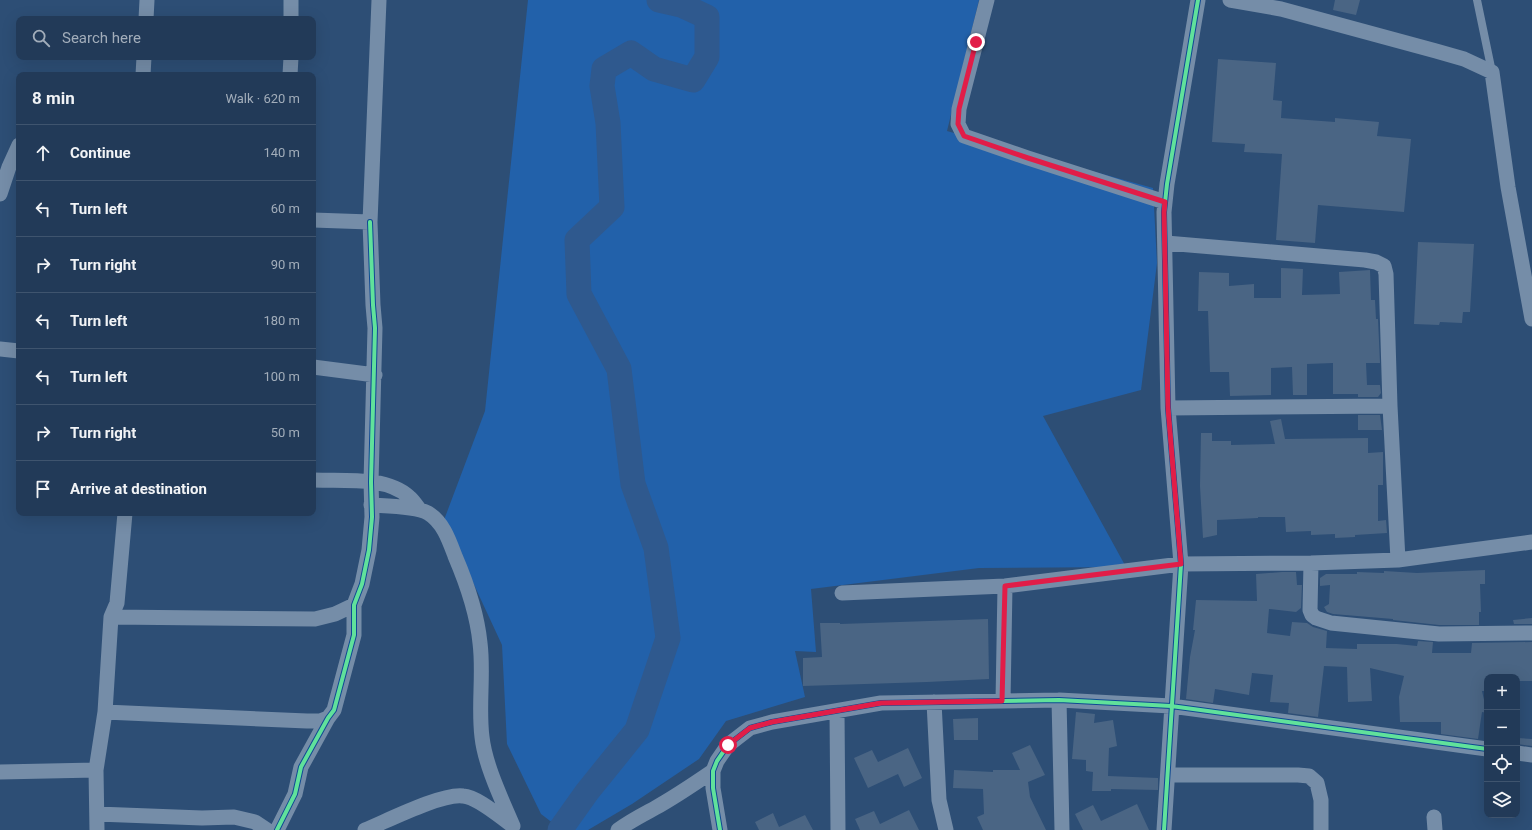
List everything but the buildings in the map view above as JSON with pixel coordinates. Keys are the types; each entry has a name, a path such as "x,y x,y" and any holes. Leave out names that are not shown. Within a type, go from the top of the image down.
{"street":[{"path":"146,16 147,0"},
{"path":"291,0 291,16"},
{"path":"277,830 295,794 301,767 334,710 354,635 354,605 362,584 369,550 372,517 371,482 375,375 375,328 370,222 379,0"},
{"path":"987,0 959,109 958,124 964,136 1165,202"},
{"path":"1164,830 1181,564 1168,408 1166,243 1164,212 1198,0"},
{"path":"1230,0 1280,9 1436,51 1464,59 1492,72 1508,187 1532,319"},
{"path":"143,72 144,60"},
{"path":"290,72 291,60"},
{"path":"0,194 4,164 16,149"},
{"path":"316,220 370,222"},
{"path":"1166,243 1365,260 1376,262 1384,266 1386,274 1390,406 1398,560"},
{"path":"0,349 16,351"},
{"path":"316,367 375,375"},
{"path":"1168,408 1390,406"},
{"path":"316,480 371,482 395,488 409,497 419,509"},
{"path":"371,505 419,509 428,513 440,523 448,537 475,611 480,644 482,738 488,763 515,828"},
{"path":"97,830 96,770 105,712 111,617 117,603 125,516"},
{"path":"842,593 1005,586 1181,564 1311,563 1398,560 1532,542"},
{"path":"1311,563 1310,610 1312,615 1316,618 1331,623 1439,634 1532,633"},
{"path":"1002,701 1005,586"},
{"path":"111,617 315,619 335,614 354,605"},
{"path":"1059,700 1062,830"},
{"path":"720,830 713,788 713,771 717,761 728,745 750,728 772,722 881,703 1059,700 1171,706 1484,749"},
{"path":"934,702 939,800 946,830"},
{"path":"837,711 838,830"},
{"path":"105,712 307,722 320,722 328,718"},
{"path":"1520,753 1532,755"},
{"path":"0,772 96,770"},
{"path":"618,830 630,821 695,784 713,771"},
{"path":"1168,775 1309,776 1318,783 1321,800 1321,830"},
{"path":"365,830 441,798 463,796 480,803 515,828"},
{"path":"97,814 202,818 234,817 255,822 267,830"}],"lane":[{"path":"1477,0 1492,72"}],"shaded area":[{"path":"528,0 979,0 947,131 1153,188 1157,263 1141,390 1043,416 1126,567 979,568 811,589 816,652 795,651 805,697 726,721 699,759 632,804 588,830 562,830 541,814 507,744 502,645 444,520 485,411"}],"waterway":[{"path":"560,830 587,792 637,730 668,638 656,548 633,484 619,369 579,294 577,240 612,207 608,123 602,86 604,69 631,53 654,69 693,80 707,57 707,17 681,5 659,0"}],"cycle path":[{"path":"1164,830 1181,564 1168,408 1164,212 1167,184 1198,0"},
{"path":"277,830 295,794 301,767 334,710 354,635 354,605 362,584 369,550 372,517 371,482 375,328 370,222"},
{"path":"720,830 713,788 713,771 717,761 728,745 750,728 772,722 881,703 1059,700 1171,706 1484,749"}],"route":[{"path":"728,745 750,728 772,722 881,703 1002,701 1005,633 1005,586 1181,564 1168,408 1165,202 964,136 958,124 959,109 976,42"}]}
